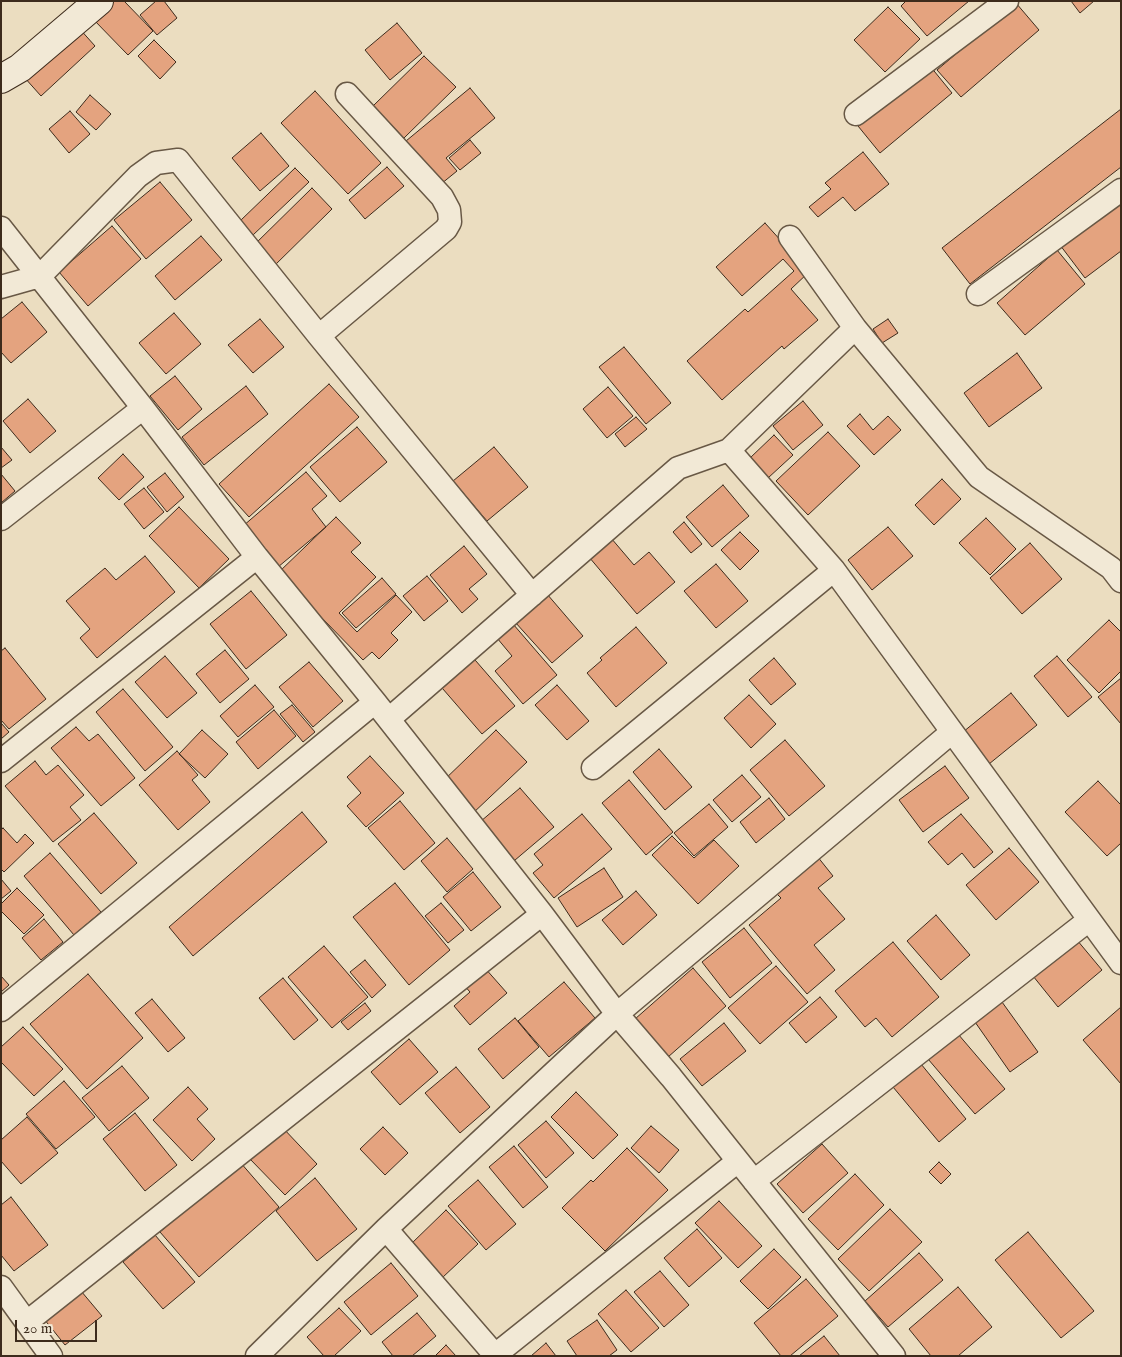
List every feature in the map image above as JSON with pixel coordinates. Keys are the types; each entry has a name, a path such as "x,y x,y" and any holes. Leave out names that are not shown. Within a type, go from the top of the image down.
{"main road":[{"path":"1,80 20,68 99,1"}],"street":[{"path":"856,114 1007,1"},
{"path":"319,336 446,229 450,222 449,210 442,198 347,94"},
{"path":"1,287 40,276 138,176 156,163 178,160 319,336 532,595"},
{"path":"978,294 1121,190"},
{"path":"1,228 143,408 257,557 382,711 542,914 617,1014 671,1077 894,1356"},
{"path":"790,237 855,328 979,477 1117,570"},
{"path":"1,1010 532,595 678,468 729,450 855,328"},
{"path":"1,519 143,408"},
{"path":"729,450 834,570 1121,963"},
{"path":"1,761 257,557"},
{"path":"593,768 834,570"},
{"path":"264,1354 386,1229 617,1014 952,732"},
{"path":"27,1322 542,914"},
{"path":"754,1181 1089,920"},
{"path":"386,1229 495,1355 738,1161"},
{"path":"5,1300 27,1322 51,1356"}],"building":[{"path":"111,1 124,1 153,31 128,55 93,19"},
{"path":"156,1 164,1 177,18 157,35 140,15"},
{"path":"906,1 969,1 927,36 901,6"},
{"path":"1071,1 1094,1 1080,13"},
{"path":"1016,3 1039,30 961,97 937,70"},
{"path":"888,7 920,39 885,72 854,40"},
{"path":"397,23 422,53 390,80 365,50"},
{"path":"78,27 95,46 41,96 24,77"},
{"path":"154,40 176,62 160,79 138,56"},
{"path":"424,56 456,87 404,138 373,106"},
{"path":"930,66 952,93 880,153 858,126"},
{"path":"470,88 495,118 446,158 457,171 441,184 406,141"},
{"path":"315,91 381,163 348,194 281,123"},
{"path":"90,95 111,114 96,130 76,112"},
{"path":"1121,109 1121,167 970,284 942,248"},
{"path":"70,111 90,134 69,153 49,129"},
{"path":"261,133 289,166 260,191 232,158"},
{"path":"470,140 481,153 460,170 449,158"},
{"path":"863,152 889,184 855,211 843,197 818,217 809,207 831,189 825,183"},
{"path":"387,167 404,186 365,219 349,200"},
{"path":"295,168 309,182 253,235 240,221"},
{"path":"160,182 192,220 146,259 114,220"},
{"path":"312,188 332,209 272,268 252,247"},
{"path":"1121,199 1121,251 1085,278 1060,245"},
{"path":"765,223 809,272 791,289 818,320 784,349 782,346 722,400 687,361 745,309 748,312 794,271 783,259 742,296 716,267"},
{"path":"112,226 141,259 88,306 59,272"},
{"path":"201,236 222,260 175,300 155,276"},
{"path":"1057,250 1085,284 1025,335 997,303"},
{"path":"22,302 47,332 11,363 1,352 1,319"},
{"path":"174,313 201,344 166,374 139,343"},
{"path":"260,319 284,347 253,373 228,345"},
{"path":"888,319 898,333 882,343 873,329"},
{"path":"624,347 671,403 646,424 599,367"},
{"path":"1017,353 1042,388 989,427 964,393"},
{"path":"175,376 202,409 178,430 150,396"},
{"path":"329,384 359,417 249,517 219,484"},
{"path":"246,386 268,414 204,465 182,437"},
{"path":"608,387 633,416 607,438 583,409"},
{"path":"28,399 56,431 30,453 3,421"},
{"path":"803,401 823,425 793,450 773,426"},
{"path":"860,414 873,430 888,416 901,430 874,455 847,426"},
{"path":"636,417 647,429 625,447 615,434"},
{"path":"357,427 387,462 340,502 310,467"},
{"path":"828,432 860,466 808,515 776,481"},
{"path":"774,435 793,455 768,478 750,458"},
{"path":"1,447 12,460 1,468"},
{"path":"494,447 528,487 487,521 453,481"},
{"path":"123,454 144,477 119,500 98,478"},
{"path":"306,472 327,496 312,509 326,527 278,567 243,526"},
{"path":"165,473 184,497 167,512 147,487"},
{"path":"1,474 15,491 1,503"},
{"path":"942,479 961,499 934,525 915,505"},
{"path":"723,485 749,516 712,547 686,517"},
{"path":"144,488 164,512 144,529 124,504"},
{"path":"179,507 229,559 199,588 149,536"},
{"path":"336,517 361,543 351,552 376,577 339,613 357,632 396,595 412,612 391,633 398,640 379,659 372,652 363,660 278,573"},
{"path":"986,518 1016,549 990,575 959,543"},
{"path":"684,522 702,544 691,553 673,532"},
{"path":"888,527 913,556 872,590 848,560"},
{"path":"740,532 759,551 740,570 721,550"},
{"path":"611,538 634,565 649,552 675,582 637,614 589,557"},
{"path":"1030,543 1062,579 1022,614 990,578"},
{"path":"464,546 487,574 469,589 478,599 462,613 430,575"},
{"path":"145,556 175,592 97,658 80,638 90,629 66,601 105,568 116,580"},
{"path":"716,564 748,601 716,628 684,591"},
{"path":"427,576 448,601 424,621 403,596"},
{"path":"382,578 396,594 356,628 342,613"},
{"path":"251,591 287,635 246,669 210,624"},
{"path":"547,594 583,636 552,663 515,622"},
{"path":"1109,620 1121,632 1121,671 1099,693 1067,660"},
{"path":"513,624 557,675 523,704 495,671 512,656 497,638"},
{"path":"636,627 667,663 616,707 587,673 602,660 600,658"},
{"path":"5,648 46,699 9,729 1,720 1,651"},
{"path":"225,650 249,679 220,703 196,674"},
{"path":"469,653 515,706 482,734 436,681"},
{"path":"165,656 197,693 167,718 135,682"},
{"path":"1057,656 1092,697 1068,717 1034,676"},
{"path":"774,658 796,684 771,705 749,680"},
{"path":"309,662 343,701 313,727 279,687"},
{"path":"1121,678 1121,724 1098,697"},
{"path":"255,685 274,707 238,737 220,716"},
{"path":"557,685 589,721 567,740 535,705"},
{"path":"123,689 173,747 145,771 96,712"},
{"path":"1011,693 1037,725 989,764 963,732"},
{"path":"749,695 776,724 751,748 724,718"},
{"path":"292,705 315,732 303,742 280,714"},
{"path":"274,710 296,736 258,769 236,742"},
{"path":"1,723 9,732 1,739"},
{"path":"76,727 89,741 98,734 135,778 101,806 51,748"},
{"path":"202,730 228,754 205,778 179,754"},
{"path":"496,730 527,762 471,815 441,783"},
{"path":"785,740 825,786 789,816 750,770"},
{"path":"659,749 692,787 665,810 633,772"},
{"path":"177,751 198,775 192,780 210,802 178,830 139,785"},
{"path":"370,756 404,793 366,827 347,806 361,793 347,777"},
{"path":"35,761 46,775 58,765 84,795 70,807 81,820 53,842 5,786"},
{"path":"945,766 969,798 923,832 899,800"},
{"path":"742,775 761,797 732,822 713,800"},
{"path":"629,780 673,832 646,855 602,803"},
{"path":"1098,781 1121,805 1121,843 1107,856 1065,812"},
{"path":"520,788 554,827 508,866 474,827"},
{"path":"769,798 785,819 756,843 740,822"},
{"path":"400,801 435,843 404,870 368,828"},
{"path":"709,804 728,827 694,856 674,833"},
{"path":"302,812 327,842 193,956 169,927"},
{"path":"94,813 137,863 101,894 58,844"},
{"path":"582,814 612,849 554,898 533,873 543,865 534,854"},
{"path":"961,814 993,852 974,868 962,853 948,865 928,842"},
{"path":"3,828 17,843 25,834 34,843 4,872 1,869 1,830"},
{"path":"672,836 694,858 714,840 739,866 698,904 652,855"},
{"path":"447,838 473,869 447,892 421,861"},
{"path":"1009,848 1039,882 996,920 966,885"},
{"path":"50,853 101,912 74,935 24,876"},
{"path":"817,856 833,876 818,888 845,919 814,945 835,970 807,994 749,925 781,898 775,892"},
{"path":"604,868 623,897 577,927 558,898"},
{"path":"473,872 501,907 471,931 443,897"},
{"path":"1,879 11,891 1,899"},
{"path":"395,883 450,950 409,985 353,917"},
{"path":"17,888 44,915 24,934 1,911 1,904"},
{"path":"636,891 657,915 623,945 602,920"},
{"path":"441,903 464,930 448,943 425,916"},
{"path":"936,915 970,955 941,980 907,941"},
{"path":"44,919 63,942 41,960 22,938"},
{"path":"744,928 772,963 730,998 702,962"},
{"path":"1077,940 1102,970 1058,1007 1033,976"},
{"path":"893,942 939,997 892,1037 876,1018 865,1027 835,991"},
{"path":"324,946 368,997 332,1028 288,977"},
{"path":"365,960 386,985 372,998 350,972"},
{"path":"776,966 808,1002 760,1044 728,1008"},
{"path":"484,967 507,993 470,1025 454,1006 470,992 463,984"},
{"path":"693,968 726,1006 668,1057 635,1019"},
{"path":"88,974 143,1038 87,1089 30,1024"},
{"path":"1,976 9,985 1,992"},
{"path":"283,978 318,1020 294,1040 259,998"},
{"path":"564,982 595,1018 549,1057 518,1021"},
{"path":"820,997 837,1017 806,1043 789,1023"},
{"path":"152,999 185,1038 168,1052 135,1013"},
{"path":"1002,1002 1038,1052 1010,1072 975,1022"},
{"path":"365,1003 371,1011 348,1030 341,1022"},
{"path":"1121,1007 1121,1084 1083,1040"},
{"path":"515,1018 539,1047 503,1079 478,1049"},
{"path":"724,1023 746,1051 702,1086 680,1059"},
{"path":"23,1027 63,1069 34,1096 1,1062 1,1047"},
{"path":"958,1034 1005,1089 975,1114 928,1059"},
{"path":"409,1039 438,1072 400,1105 371,1072"},
{"path":"921,1064 966,1119 939,1142 893,1087"},
{"path":"122,1066 149,1098 109,1131 82,1098"},
{"path":"456,1067 490,1107 460,1133 425,1093"},
{"path":"64,1081 95,1117 56,1149 26,1114"},
{"path":"188,1087 208,1109 197,1119 215,1139 192,1161 153,1120"},
{"path":"576,1092 618,1135 593,1159 551,1117"},
{"path":"135,1113 177,1165 145,1191 103,1139"},
{"path":"27,1117 58,1153 21,1184 1,1161 1,1140"},
{"path":"546,1121 574,1153 546,1178 518,1145"},
{"path":"651,1126 679,1150 659,1173 631,1148"},
{"path":"282,1127 317,1164 285,1195 249,1158"},
{"path":"383,1127 408,1153 385,1175 360,1149"},
{"path":"822,1144 848,1173 803,1213 777,1184"},
{"path":"514,1146 548,1187 523,1208 489,1167"},
{"path":"627,1148 668,1190 605,1251 562,1208 591,1180 593,1182"},
{"path":"240,1162 279,1207 199,1277 160,1232"},
{"path":"939,1162 951,1174 941,1184 929,1172"},
{"path":"855,1174 884,1205 838,1250 808,1219"},
{"path":"315,1178 357,1229 317,1261 276,1211"},
{"path":"478,1180 516,1224 486,1250 448,1206"},
{"path":"11,1197 48,1245 14,1271 1,1255 1,1205"},
{"path":"719,1201 762,1246 738,1268 695,1223"},
{"path":"890,1209 922,1242 869,1291 838,1259"},
{"path":"446,1210 478,1244 442,1278 410,1245"},
{"path":"697,1229 722,1258 689,1287 664,1258"},
{"path":"1028,1232 1094,1311 1061,1338 995,1260"},
{"path":"155,1235 195,1282 163,1309 123,1262"},
{"path":"774,1249 801,1277 768,1309 740,1281"},
{"path":"919,1253 943,1280 888,1327 865,1301"},
{"path":"391,1263 418,1296 371,1335 344,1302"},
{"path":"660,1271 689,1305 664,1327 634,1292"},
{"path":"806,1279 838,1316 790,1356 781,1356 754,1323"},
{"path":"76,1285 102,1316 65,1345 40,1314"},
{"path":"958,1287 992,1327 958,1356 931,1356 909,1329"},
{"path":"626,1290 659,1328 631,1352 598,1314"},
{"path":"339,1308 361,1331 334,1356 324,1356 307,1337"},
{"path":"417,1313 436,1336 412,1356 393,1356 382,1342"},
{"path":"597,1320 617,1350 609,1356 577,1356 567,1341"},
{"path":"824,1336 840,1356 799,1356"},
{"path":"546,1343 556,1356 531,1356"},
{"path":"446,1345 456,1356 435,1356"}]}
